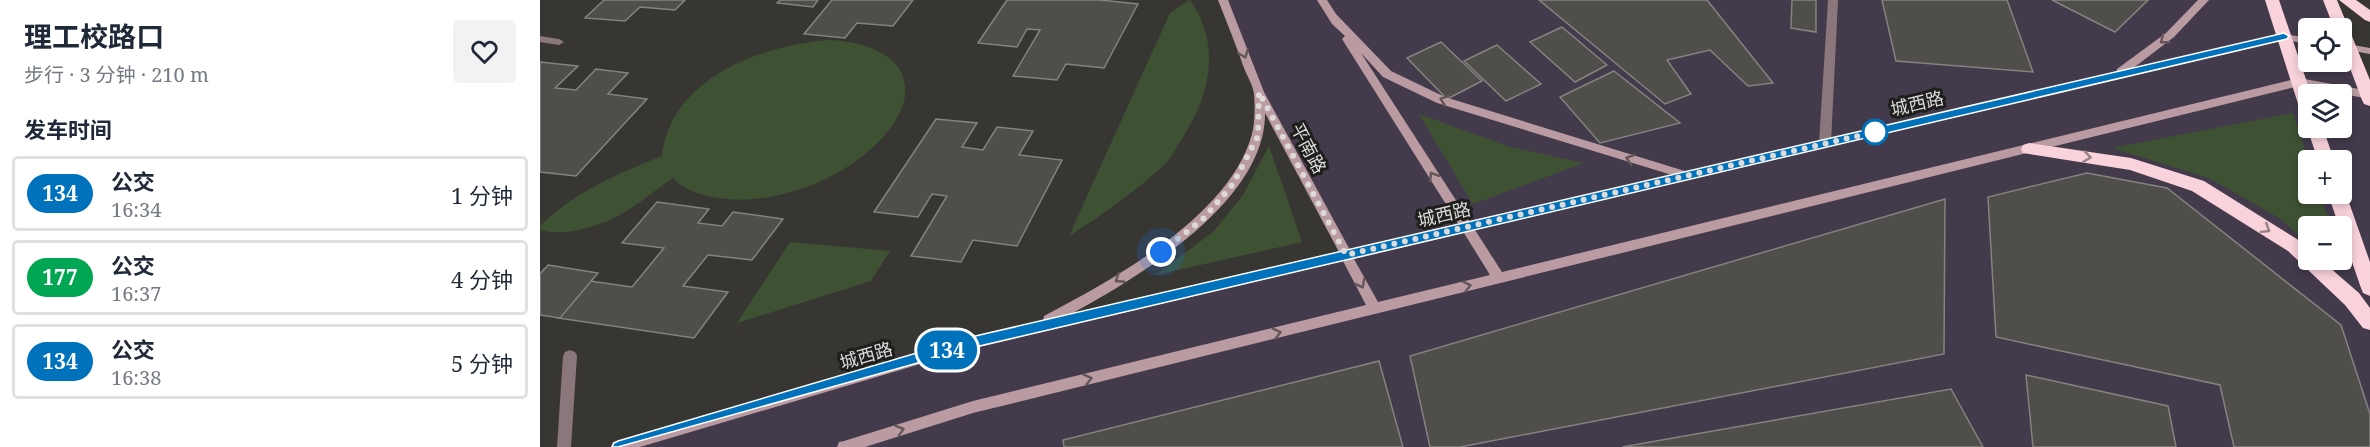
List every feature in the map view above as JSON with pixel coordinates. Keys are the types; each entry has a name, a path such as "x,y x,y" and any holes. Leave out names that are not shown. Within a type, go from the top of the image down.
{"highway":[{"path":"2271,0 2299,82"},
{"path":"2330,0 2337,18"},
{"path":"2346,0 2370,17"},
{"path":"2352,61 2369,96"},
{"path":"2029,149 2131,164 2198,186 2294,246 2352,299 2370,322"},
{"path":"2341,204 2370,288"}],"main road":[{"name":"平南路","path":"1223,0 1259,92 1374,309"},
{"path":"1322,0 1499,278"},
{"path":"2118,75 2170,35 2204,0"},
{"path":"1332,16 1388,74 1441,100 1686,176"},
{"path":"2284,36 2298,39"},
{"name":"城西路","path":"618,447 971,343 2284,36"},
{"path":"2352,48 2370,51"},
{"path":"844,447 973,407 2299,82 2369,96"},
{"path":"1032,328 1090,298 1161,252 1203,219 1233,184 1258,136 1259,92"}],"lane":[{"path":"1825,143 1833,0"},
{"path":"540,39 559,42"},
{"path":"564,447 570,356"}],"shaded area":[{"path":"1223,0 2330,0 2337,18 2298,18 2298,72 2352,72 2352,54 2370,100 2370,447 619,447 971,343 1345,255 1259,92"}],"green space":[{"path":"1190,0 1200,17 1209,52 1206,86 1193,120 1165,164 1118,202 1069,236 1170,13"},
{"path":"831,40 860,44 882,53 896,65 904,80 905,97 898,116 885,135 850,165 817,183 763,198 727,199 705,195 685,187 673,178 614,218 587,228 567,232 540,229 540,226 553,214 582,194 629,169 662,156 669,129 682,106 701,86 724,70 777,49"},
{"path":"2293,113 2298,128 2298,138 2302,138 2306,150 2298,150 2298,204 2323,204 2328,216 2298,216 2298,235 2281,219 2209,178 2112,148"},
{"path":"1419,114 1510,147 1584,163 1473,204"},
{"path":"1269,146 1302,242 1156,275 1214,231 1243,195"},
{"path":"790,242 890,251 871,281 737,323"}],"building":[{"path":"604,0 685,0 675,10 640,7 625,21 585,18"},
{"path":"780,0 818,0 813,7 777,3"},
{"path":"832,0 913,0 893,26 857,23 845,38 804,34"},
{"path":"1007,0 1100,0 1138,4 1104,68 1066,64 1057,80 1013,76 1040,30 1027,29 1017,47 978,43"},
{"path":"1539,0 1707,0 1773,83 1748,86 1710,50 1667,60 1691,94 1665,104"},
{"path":"1792,0 1816,0 1816,32 1791,28"},
{"path":"1882,0 2007,0 2033,72 1896,61"},
{"path":"2052,0 2148,0 2115,32"},
{"path":"1562,27 1607,65 1575,82 1530,42"},
{"path":"1441,42 1482,81 1447,99 1407,58"},
{"path":"1497,45 1541,84 1506,101 1464,61"},
{"path":"540,62 578,66 555,88 576,90 596,69 628,73 608,94 647,99 576,176 540,172"},
{"path":"1614,71 1680,123 1600,143 1560,97"},
{"path":"936,119 977,123 962,147 983,150 997,127 1033,131 1019,155 1062,160 1017,246 973,240 961,262 911,256 947,196 932,194 918,217 874,212"},
{"path":"2087,173 2167,188 2341,325 2370,414 2370,447 2234,447 2220,385 1996,337 1988,197"},
{"path":"1945,199 1944,354 1460,447 1430,447 1410,356"},
{"path":"657,202 709,209 698,223 722,226 733,212 783,219 752,260 708,255 683,286 728,292 694,338 558,318 590,281 632,287 664,248 622,243"},
{"path":"548,265 598,273 560,318 540,315 540,274"},
{"path":"1379,361 1403,447 1064,447 1063,440"},
{"path":"2026,375 2168,406 2176,447 2033,447"},
{"path":"1951,389 1983,447 1622,447"}],"bus line":[{"name":"134","path":"618,447 971,343 2284,36"}],"route":[{"path":"1161,252 1203,219 1233,184 1258,136 1259,92 1346,255 1875,132"}]}
